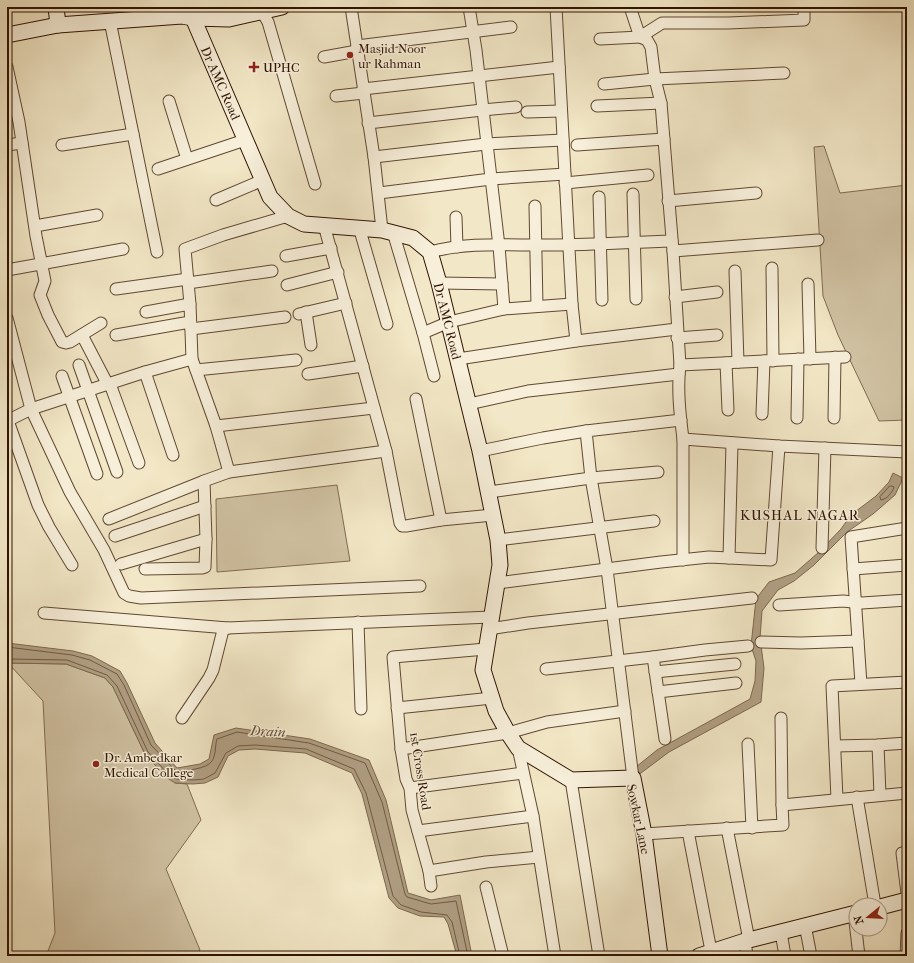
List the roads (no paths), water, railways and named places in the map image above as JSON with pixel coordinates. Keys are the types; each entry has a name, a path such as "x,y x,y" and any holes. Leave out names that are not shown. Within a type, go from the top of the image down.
{"street":[{"path":"56,7 58,25"},
{"path":"7,35 58,25 185,14 229,19 260,9 282,7"},
{"path":"351,7 379,193 388,231 423,333 434,376"},
{"path":"469,7 499,246 504,309"},
{"path":"556,7 572,304 576,341"},
{"path":"630,7 640,37"},
{"path":"640,37 662,23 728,23 804,20 804,7"},
{"path":"260,9 268,22 315,184"},
{"name":"Dr AMC Road","path":"185,14 246,140 270,197 288,216 304,224 359,227 388,231 413,238 430,252 449,322 490,492 498,540 500,565 483,670 496,711 508,734 518,748"},
{"path":"110,21 157,252"},
{"path":"324,57 357,48 511,28"},
{"path":"600,39 640,37 647,40 651,47 655,79 662,103 683,439 682,560"},
{"path":"7,67 22,143 45,281 40,295 48,315 62,342 70,342 101,323"},
{"path":"336,96 478,75 559,67"},
{"path":"604,84 655,79 784,73"},
{"path":"169,101 187,159"},
{"path":"597,106 662,103"},
{"path":"368,123 516,107"},
{"path":"527,112 561,111"},
{"path":"62,145 133,134"},
{"path":"577,145 664,138"},
{"path":"158,169 246,140"},
{"path":"374,158 486,144 563,140"},
{"path":"7,145 22,143"},
{"path":"379,193 491,179 565,179 648,175"},
{"path":"216,200 263,180"},
{"path":"668,201 756,193"},
{"path":"633,194 636,299"},
{"path":"599,197 602,300"},
{"path":"535,206 537,306"},
{"path":"35,226 97,215"},
{"path":"229,472 216,426 194,364 185,249 223,235 288,216"},
{"path":"456,217 457,247"},
{"path":"324,225 386,451 400,523 402,526 406,526 441,520 493,515"},
{"path":"359,227 388,324"},
{"path":"430,252 457,247 635,242 672,246 818,240"},
{"path":"286,256 331,248"},
{"path":"7,270 42,265 123,249"},
{"path":"762,414 768,361 772,268"},
{"path":"116,289 272,271"},
{"path":"735,271 738,362"},
{"path":"286,285 338,272"},
{"path":"439,283 502,284"},
{"path":"808,284 810,359"},
{"path":"675,297 717,292"},
{"path":"311,344 302,313 346,303"},
{"path":"146,312 190,304"},
{"path":"423,333 449,322 504,309 572,304"},
{"path":"116,334 191,325 285,317"},
{"path":"7,318 31,409 70,492 104,550 124,593 129,596 140,598 420,586"},
{"path":"458,358 576,341 677,333 717,335"},
{"path":"82,335 109,384 140,464"},
{"path":"469,404 528,391 726,363 840,357 834,418"},
{"path":"797,418 798,359"},
{"path":"72,565 49,527 38,505 7,420 31,409 145,372 194,364 296,360"},
{"path":"726,363 728,410"},
{"path":"79,365 117,472"},
{"path":"308,374 363,366"},
{"path":"145,372 173,455"},
{"path":"62,376 97,474"},
{"path":"416,399 441,520"},
{"path":"216,426 374,408"},
{"path":"480,451 586,431 681,420"},
{"path":"586,431 591,478 608,569 633,778"},
{"path":"683,439 779,446 907,452"},
{"path":"729,558 732,443"},
{"path":"497,583 709,557 770,560 779,446"},
{"path":"822,548 825,448"},
{"path":"109,519 229,472 386,451"},
{"path":"490,492 591,478 658,472"},
{"path":"145,569 204,568 206,539 204,481"},
{"path":"115,536 205,506"},
{"path":"498,540 654,521"},
{"path":"861,684 851,537 907,528"},
{"path":"121,564 206,539"},
{"path":"853,569 907,566"},
{"path":"44,613 228,628 358,622 528,623 752,598"},
{"path":"779,605 843,601 862,604 907,600"},
{"path":"358,622 361,708"},
{"path":"182,718 209,678 213,670 223,630 228,628"},
{"path":"761,642 800,643 858,641"},
{"path":"546,669 748,646"},
{"name":"1st Cross Road","path":"431,886 429,870 412,810 410,788 406,779 401,749 393,657 486,649"},
{"path":"652,657 665,739"},
{"path":"655,672 735,664"},
{"path":"837,799 832,686 907,682"},
{"path":"658,692 736,683"},
{"path":"397,708 492,698"},
{"path":"401,749 508,734 547,722 625,710"},
{"path":"644,834 783,825 781,718"},
{"path":"834,746 878,746 907,743"},
{"path":"748,744 752,828"},
{"path":"878,746 880,795"},
{"path":"518,748 532,816 555,956"},
{"path":"518,748 571,780 599,956"},
{"path":"410,788 523,773"},
{"name":"Sowkar Lane","path":"571,780 633,778 644,834 660,956"},
{"path":"782,805 907,793"},
{"path":"857,797 874,897"},
{"path":"418,831 532,816"},
{"path":"727,828 747,940 747,956"},
{"path":"688,831 707,955 747,940 848,915"},
{"path":"902,853 907,893"},
{"path":"429,870 486,862 539,857"},
{"path":"486,887 503,956"},
{"path":"888,905 907,900"},
{"path":"805,925 811,956"},
{"path":"781,932 785,956"},
{"path":"906,956 907,932"},
{"path":"857,937 859,956"}],"water":[{"path":"893,473 903,478 895,495 873,514 847,532 814,565 794,581 778,590 762,611 760,638 764,668 761,702 669,752 637,776 636,767 657,750 750,699 755,681 756,661 751,646 756,599 769,582 795,573 819,552 841,529 851,515 876,496 889,482"},
{"path":"7,643 73,651 92,656 120,671 155,743 177,768 200,764 209,759 214,735 236,728 310,739 369,760 386,800 408,893 431,900 460,895 472,956 457,956 448,924 444,917 420,916 398,908 389,898 362,794 352,773 305,753 255,749 239,750 228,756 218,777 205,783 175,783 166,777 145,754 113,687 105,678 66,664 8,663"}],"place":[{"name":"Masjid Noor ur Rahman","path":"350,55"},
{"name":"UPHC","path":"254,67"},
{"name":"Dr. Ambedkar Medical College","path":"96,764"}],"district":[{"name":"KUSHAL NAGAR","path":"800,515"}],"water label":[{"name":"Drain","path":"268,731"}]}
